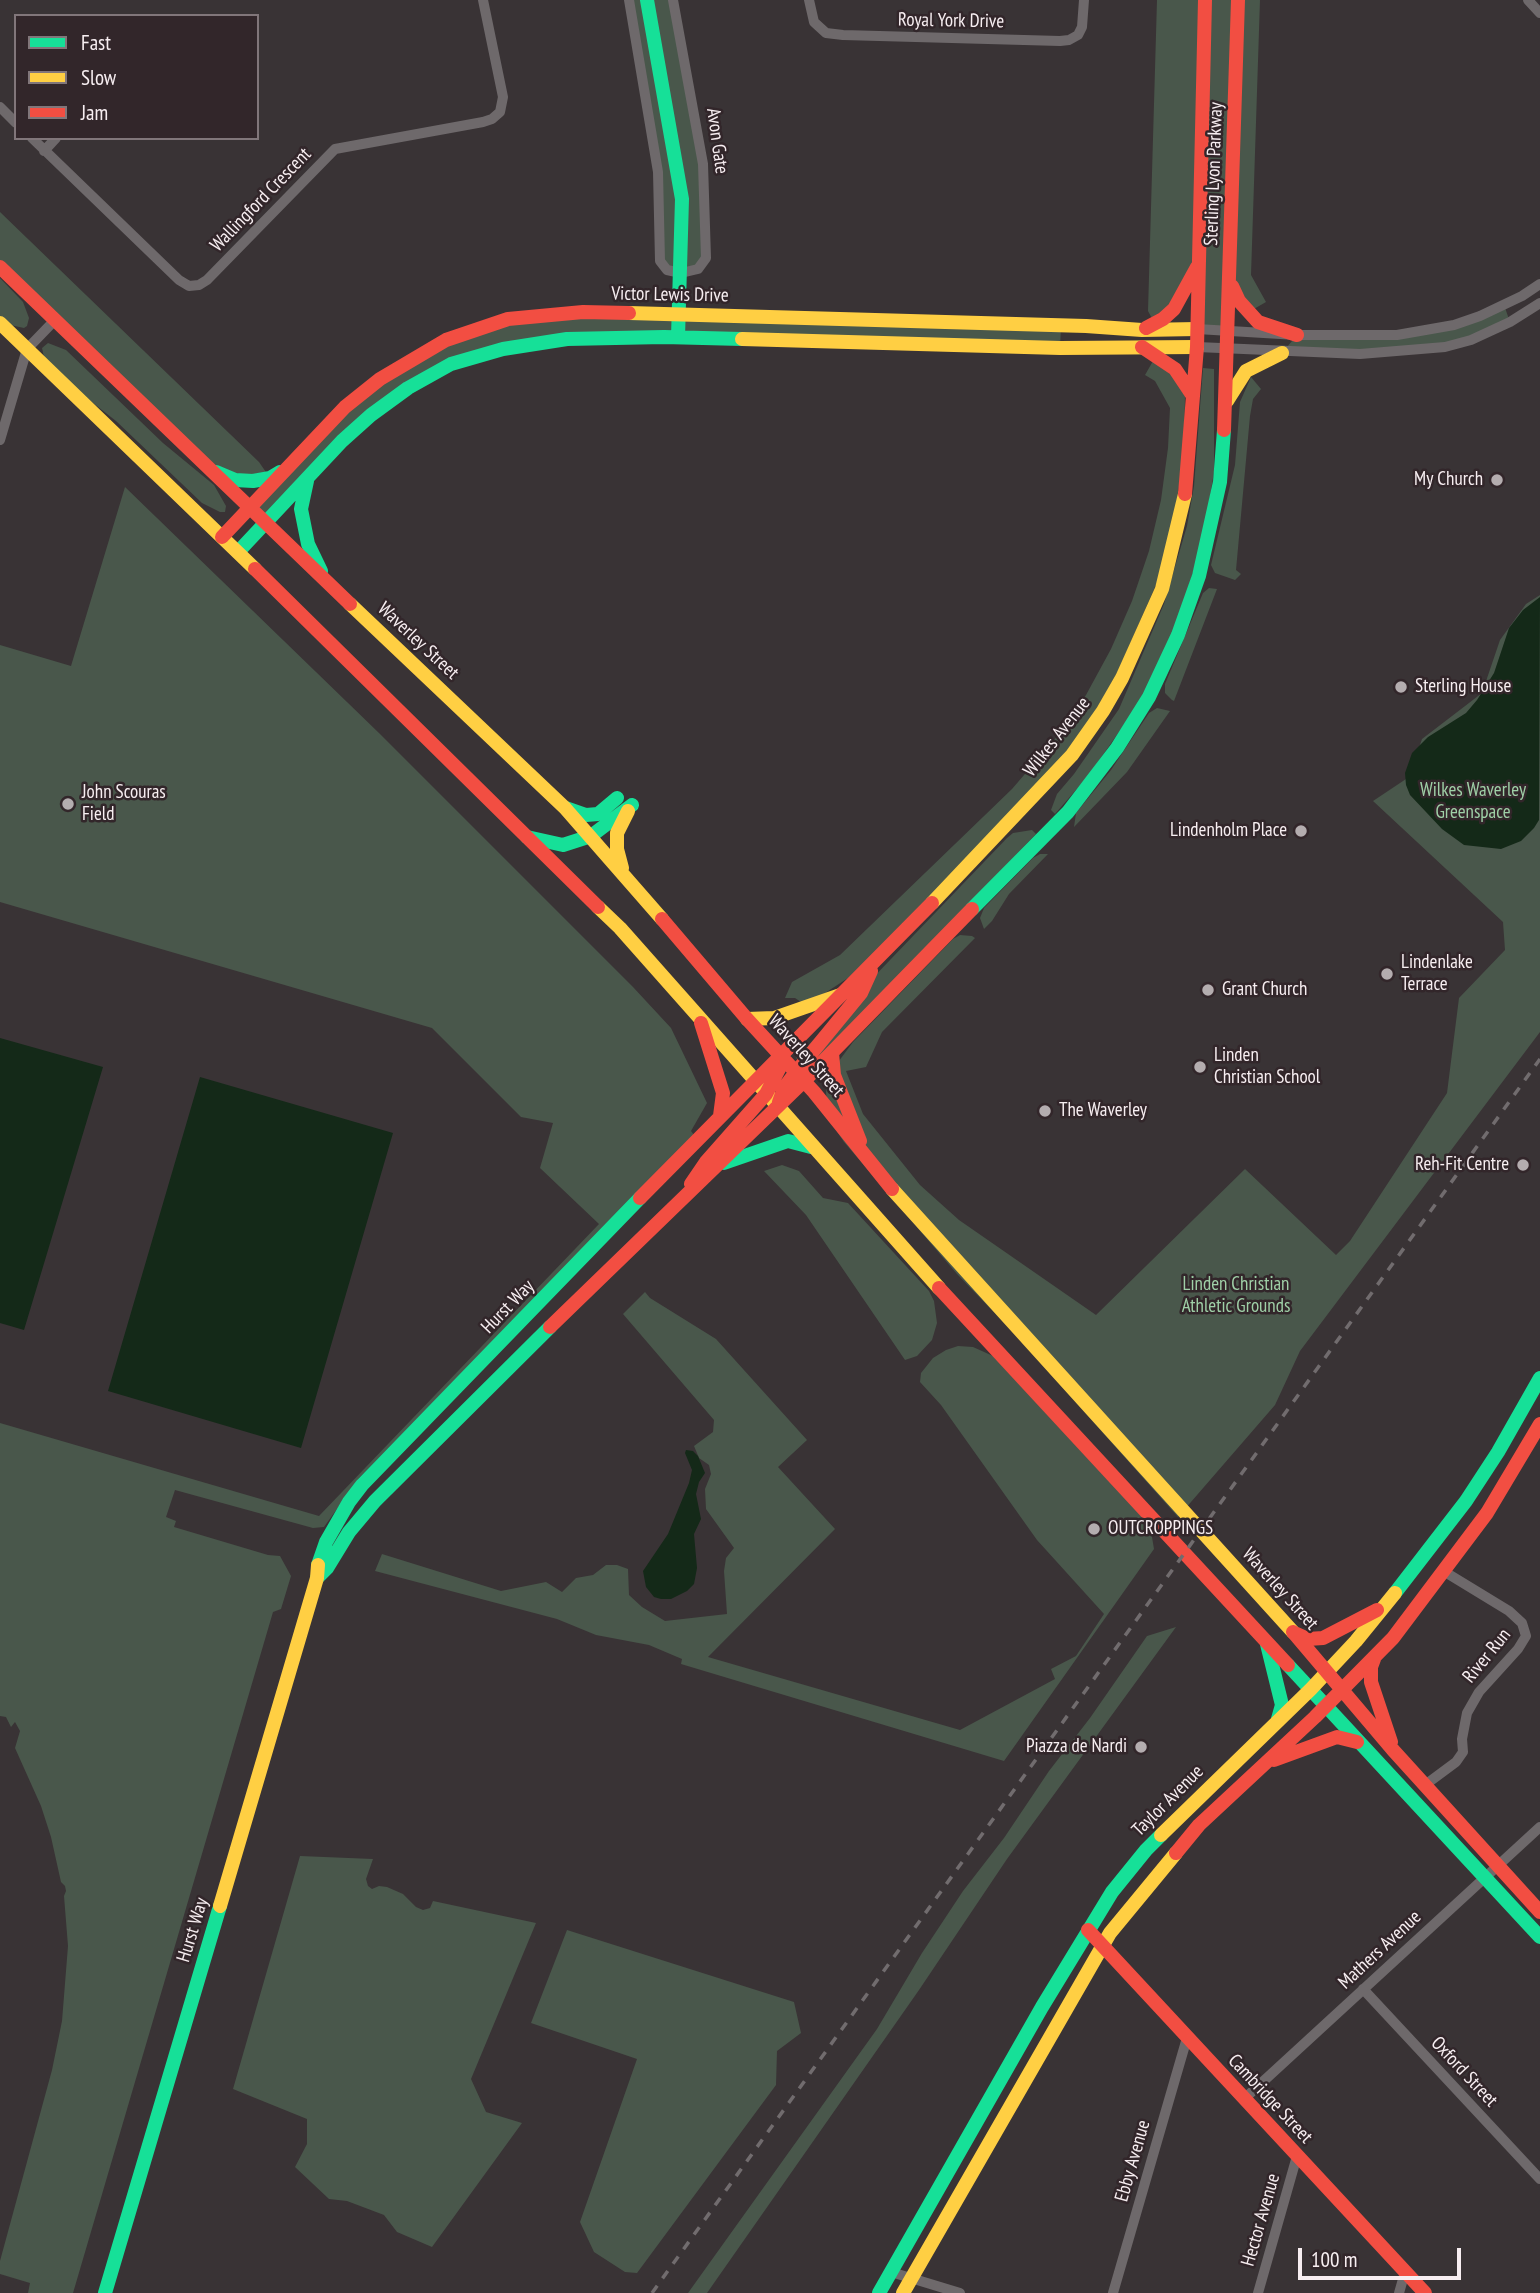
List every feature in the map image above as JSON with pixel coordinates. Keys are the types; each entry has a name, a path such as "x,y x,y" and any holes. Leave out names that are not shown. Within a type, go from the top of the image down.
{"main road":[{"path":"647,0 682,199 678,337"},
{"name":"Sterling Lyon Parkway","path":"1197,347 1205,0"},
{"name":"Sterling Lyon Parkway","path":"1227,349 1238,0"},
{"path":"1142,330 1155,324 1174,309 1198,265"},
{"name":"Waverley Street","path":"0,267 206,468 565,808 747,1019 800,1076 922,1224 1293,1632 1393,1750 1540,1912"},
{"path":"1230,282 1239,301 1258,322 1297,335"},
{"name":"Victor Lewis Drive","path":"222,537 345,407 380,379 446,340 508,319 583,312 1086,326 1142,330 1197,329"},
{"path":"0,323 238,552 620,928 890,1236 1540,1937"},
{"path":"238,552 342,441 371,415 408,388 451,364 503,349 567,340 678,337 1060,348 1197,347"},
{"path":"1141,346 1175,369 1192,396"},
{"name":"Wilkes Avenue","path":"755,1080 845,993 1016,817 1072,755 1103,711 1122,678 1158,599 1175,542 1188,481 1197,347"},
{"path":"800,1076 832,1053 1068,812 1118,748 1149,697 1178,635 1199,576 1220,482 1227,349"},
{"path":"1226,402 1246,371 1282,353"},
{"path":"206,468 235,480 253,481 270,478 290,466"},
{"path":"309,476 301,509 308,544 324,580"},
{"path":"565,808 586,815 598,814 617,797"},
{"path":"524,836 562,845 591,836 632,805 617,833 617,849 623,873"},
{"path":"778,1107 861,992 874,963"},
{"path":"747,1019 774,1018 845,993"},
{"path":"700,1018 723,1093 719,1116"},
{"path":"832,1053 834,1075 867,1158"},
{"path":"672,1211 706,1162 766,1094 779,1069 782,1056"},
{"name":"Hurst Way","path":"105,2293 326,1542 362,1485 755,1080"},
{"name":"Hurst Way","path":"317,1578 327,1569 349,1532 375,1501 618,1260 778,1107"},
{"path":"719,1165 788,1141 811,1147"},
{"name":"Taylor Avenue","path":"878,2293 1112,1892 1146,1850 1328,1672 1387,1604 1466,1501 1498,1452 1540,1378"},
{"name":"Taylor Avenue","path":"903,2293 1102,1947 1153,1879 1199,1825 1326,1707 1418,1608 1487,1513 1540,1424"},
{"path":"1293,1632 1308,1639 1323,1638 1387,1604"},
{"path":"1267,1642 1282,1705 1276,1723"},
{"path":"1374,1658 1371,1682 1393,1750"},
{"path":"1266,1763 1337,1737 1357,1742"},
{"name":"Cambridge Street","path":"1088,1930 1425,2293"}],"street":[{"name":"Wallingford Crescent","path":"34,140 178,280 189,286 199,285 207,280 335,149 483,122 500,112 503,97 483,0"},
{"path":"629,0 658,173 660,261 667,270 681,273"},
{"name":"Avon Gate","path":"673,0 704,164 706,258 698,269 681,273"},
{"name":"Royal York Drive","path":"809,0 814,22 826,33 1059,41 1069,40 1077,35 1082,27 1084,0"},
{"path":"1528,0 1540,13"},
{"path":"0,107 14,121"},
{"path":"44,151 54,140"},
{"path":"1197,329 1369,336 1427,331 1480,316 1540,284"},
{"path":"1197,347 1282,353 1360,354 1446,347 1471,340 1510,322 1540,303"},
{"path":"0,440 27,349 55,320"},
{"name":"River Run","path":"1425,1785 1456,1762 1463,1752 1462,1739 1467,1713 1479,1692 1518,1649 1526,1636 1522,1623 1509,1611 1445,1572"},
{"name":"Mathers Avenue","path":"1244,2099 1540,1827"},
{"name":"Oxford Street","path":"1363,1989 1540,2179"},
{"name":"Ebby Avenue","path":"1112,2293 1187,2038"},
{"name":"Hector Avenue","path":"1258,2293 1297,2156"},
{"path":"891,2272 960,2293"},
{"path":"1399,2293 1405,2272"}],"green space":[{"path":"629,0 673,0 704,164 706,258 698,269 681,273 660,261 658,172"},
{"path":"1157,0 1260,0 1251,275 1266,302 1247,313 1231,284 1228,332 1197,329 1198,267 1155,324 1148,311"},
{"path":"0,212 259,462 270,478 253,481 206,468 0,267"},
{"path":"0,278 23,302 29,318 24,328 10,325 0,317"},
{"path":"1504,305 1510,322 1445,347 1282,353 1297,335 1427,331"},
{"path":"583,312 1061,326 1060,348 697,338 503,349 407,388 265,523 250,509 315,438 398,367 508,319"},
{"path":"48,343 66,350 163,443 214,485 226,506 225,512 202,503 116,421 79,392 44,357 42,348"},
{"path":"1153,361 1169,370 1185,396 1184,456 1172,529 1159,578 1115,678 1086,726 1052,770 867,961 848,978 822,995 801,1002 795,998 785,998 792,982 840,955 1012,789 1055,739 1086,695 1111,649 1132,601 1149,551 1161,500 1170,408 1155,381 1145,375"},
{"path":"1203,368 1214,369 1214,472 1203,539 1179,618 1140,702 1088,776 1055,814 1051,810 1057,794 1119,709 1164,604 1187,526 1194,486"},
{"path":"1251,377 1261,389 1253,399 1250,416 1236,570 1241,574 1235,580 1215,573 1211,565 1235,465 1240,402"},
{"path":"125,487 379,733 633,987 671,1028 707,1103 691,1131 694,1135 359,1478 324,1527 313,1528 175,1490 166,1517 176,1521 174,1527 268,1555 280,1556 291,1576 281,1609 273,1612 73,2293 28,2293 30,2283 0,2274 0,2261 52,2070 62,2021 68,1946 65,1886 61,1882 41,1806 15,1748 20,1731 15,1722 11,1727 6,1717 0,1716 0,1423 319,1516 599,1224 540,1168 553,1123 521,1117 432,1028 0,902 0,645 71,666"},
{"path":"1209,588 1217,589 1174,701 1165,693 1165,684 1203,593"},
{"name":"Linden Christian Athletic Grounds","path":"1540,595 1540,1032 1300,1351 1275,1405 1178,1517 1012,1331 957,1274 844,1142 836,1130 827,1104 826,1092 830,1073 853,1042 953,939 960,935 972,936 975,938 882,1032 866,1067 846,1071 863,1114 920,1185 959,1220 1096,1315 1245,1169 1336,1255 1350,1241 1447,1093 1459,998 1505,950 1503,922 1373,801 1409,777 1422,739 1482,693 1500,640 1526,604"},
{"path":"1157,708 1170,711 1127,772 1074,827 1076,813 1111,770 1149,713"},
{"path":"1032,830 1036,834 813,1064 807,1068 796,1058 1007,838 1013,833"},
{"path":"1040,854 1048,854 1009,894 984,929 980,918 984,908"},
{"path":"782,1165 799,1171 823,1198 848,1203 929,1291 934,1301 937,1323 932,1340 917,1356 905,1360 806,1215 764,1171"},
{"path":"645,1292 650,1298 716,1339 807,1440 778,1467 835,1529 708,1657 960,1730 1055,1679 1051,1669 1076,1656 1104,1614 1037,1540 941,1405 920,1382 921,1373 933,1358 958,1346 973,1347 993,1356 1150,1525 1154,1549 1004,1761 681,1664 682,1659 649,1645 596,1635 557,1619 375,1571 382,1554 501,1591 546,1582 562,1592 576,1578 593,1575 606,1565 617,1565 628,1569 629,1595 642,1607 665,1621 727,1614 724,1571 726,1558 734,1548 706,1509 705,1489 711,1474 709,1465 699,1458 694,1446 713,1432 714,1420 623,1314"},
{"path":"1176,1627 1007,1859 919,1990 707,2293 688,2293 877,2029 963,1891 1004,1838 1147,1636"},
{"path":"300,1856 373,1859 366,1879 368,1886 372,1889 387,1887 403,1894 423,1910 430,1908 433,1901 536,1923 471,2079 486,2112 522,2123 432,2247 397,2232 384,2215 347,2201 329,2199 295,2167 307,2144 307,2119 233,2089"},
{"path":"567,1930 794,2002 801,2033 777,2051 776,2085 637,2273 625,2272 594,2252 580,2222 637,2059 531,2023"}],"shaded area":[{"name":"Wilkes Waverley Greenspace","path":"1540,597 1539,820 1521,841 1501,849 1464,845 1442,829 1410,795 1405,773 1412,753 1428,737 1466,713 1477,700 1494,673 1509,628 1523,610"},
{"path":"0,1038 103,1067 24,1330 0,1323"},
{"path":"200,1077 393,1133 301,1448 108,1391"},
{"path":"686,1450 693,1451 698,1456 705,1473 696,1494 701,1519 694,1534 697,1568 694,1584 687,1591 671,1599 661,1599 654,1597 646,1587 643,1571 668,1534 689,1483 692,1470"}],"railway":[{"path":"652,2293 1540,1059"}],"traffic: fast":[{"path":"647,0 682,199 678,337"},
{"path":"238,552 342,441 371,415 408,388 451,364 503,349 567,339 742,339"},
{"path":"972,909 1068,812 1117,748 1149,697 1178,635 1199,576 1220,482 1224,430"},
{"path":"216,472 235,480 253,481 270,478 280,472"},
{"path":"307,481 301,509 308,544 321,571"},
{"path":"566,808 586,815 598,814 617,798"},
{"path":"527,837 563,845 591,836 632,805"},
{"path":"724,1163 788,1141 811,1147"},
{"path":"318,1565 326,1542 362,1485 640,1198"},
{"path":"317,1578 327,1568 349,1532 375,1501 550,1327"},
{"path":"1395,1593 1466,1501 1498,1452 1540,1378"},
{"path":"1267,1644 1282,1705 1278,1719"},
{"path":"1288,1665 1540,1937"},
{"path":"879,2293 1042,2007 1112,1892 1161,1835"},
{"path":"105,2293 220,1906"}],"traffic: slow":[{"path":"629,313 1086,326 1142,330 1197,329"},
{"path":"0,323 255,569"},
{"path":"742,339 1060,348 1197,347"},
{"path":"1227,401 1246,371 1282,353"},
{"path":"932,903 1072,755 1103,711 1122,678 1162,589 1185,494"},
{"path":"350,604 565,808 662,919"},
{"path":"622,868 617,849 617,833 628,811"},
{"path":"598,907 620,928 939,1288"},
{"path":"747,1019 774,1018 840,995"},
{"path":"892,1189 1293,1632"},
{"path":"220,1906 317,1578 318,1565"},
{"path":"1161,1835 1311,1689 1356,1641 1395,1593"},
{"path":"903,2293 1110,1933 1176,1853"}],"traffic: jam":[{"path":"1185,494 1197,347 1205,0"},
{"path":"1224,430 1238,0"},
{"path":"0,267 350,604"},
{"path":"1146,328 1174,309 1197,267"},
{"path":"1232,286 1239,301 1258,322 1297,335"},
{"path":"222,537 345,407 380,379 446,340 508,319 583,312 629,313"},
{"path":"1142,347 1175,369 1193,396"},
{"path":"255,569 598,907"},
{"path":"640,1198 932,903"},
{"path":"550,1327 804,1081 972,909"},
{"path":"662,919 747,1019 814,1092 892,1189"},
{"path":"779,1102 784,1088 796,1072 861,993 871,971"},
{"path":"701,1023 723,1093 720,1116"},
{"path":"832,1053 834,1075 860,1141"},
{"path":"691,1184 706,1162 766,1094 779,1069 781,1057"},
{"path":"939,1288 1288,1665"},
{"path":"1176,1853 1199,1825 1315,1717 1393,1638 1487,1513 1540,1424"},
{"path":"1297,1634 1308,1639 1323,1638 1377,1610"},
{"path":"1293,1632 1393,1750 1540,1912"},
{"path":"1374,1659 1371,1682 1391,1742"},
{"path":"1274,1760 1337,1737 1357,1742"},
{"path":"1088,1930 1425,2293"}],"place":[{"name":"My Church","path":"1497,480"},
{"name":"Sterling House","path":"1401,687"},
{"name":"John Scouras Field","path":"68,804"},
{"name":"Lindenholm Place","path":"1301,831"},
{"name":"Lindenlake Terrace","path":"1387,974"},
{"name":"Grant Church","path":"1208,990"},
{"name":"Linden Christian School","path":"1200,1067"},
{"name":"The Waverley","path":"1045,1111"},
{"name":"Reh-Fit Centre","path":"1523,1165"},
{"name":"OUTCROPPINGS","path":"1094,1529"},
{"name":"Piazza de Nardi","path":"1141,1747"}]}
